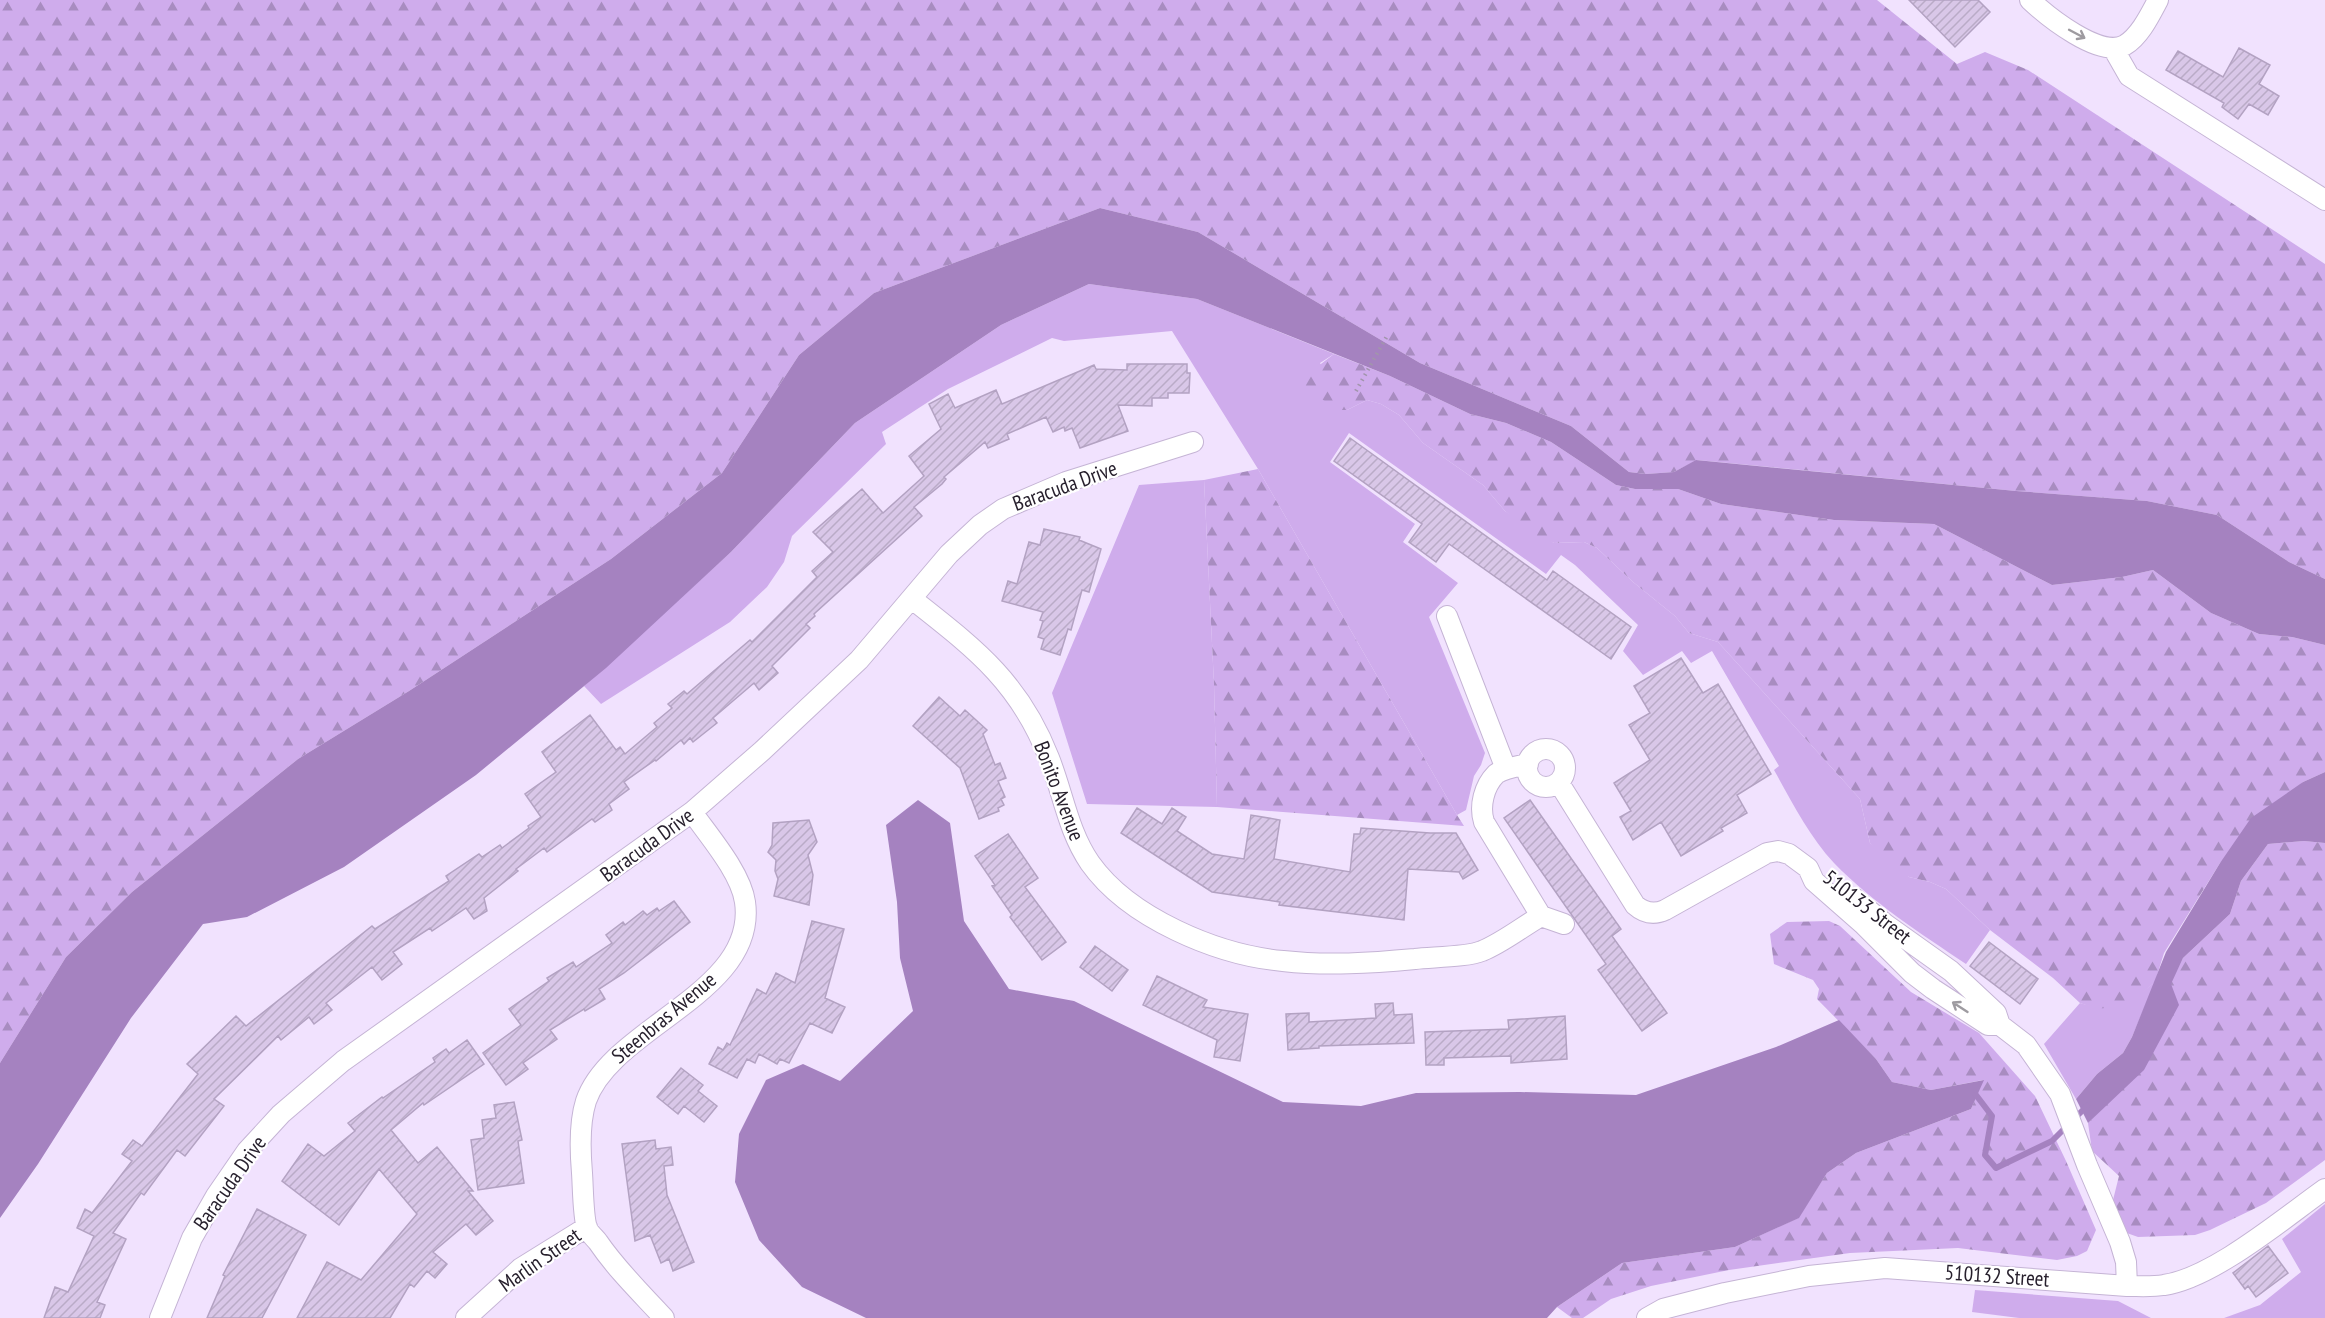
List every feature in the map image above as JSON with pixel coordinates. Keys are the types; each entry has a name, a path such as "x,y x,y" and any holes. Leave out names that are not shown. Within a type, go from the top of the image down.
{"street":[{"path":"2030,0 2058,24 2100,46 2113,48 2124,45 2143,27 2158,0"},
{"path":"2113,48 2129,76 2325,200"},
{"name":"Baracuda Drive","path":"160,1318 192,1238 216,1196 247,1151 281,1114 343,1061 692,812 860,660 965,537 1003,509 1065,482 1193,442"},
{"name":"Bonito Avenue","path":"912,599 998,671 1018,697 1049,758 1073,834 1090,863 1109,886 1132,905 1167,925 1243,954 1282,961 1346,964 1481,952 1541,916"},
{"path":"1447,616 1506,770"},
{"path":"1543,749 1557,752 1562,757 1566,771 1559,783 1544,788 1530,780 1527,772 1531,757 1543,749"},
{"path":"1528,764 1497,774 1486,791 1481,804 1481,815 1541,916 1564,924"},
{"path":"1559,783 1635,905 1645,912 1659,913 1767,853 1778,851 1789,854 1808,868"},
{"name":"Steenbras Avenue","path":"587,1227 581,1123 586,1100 597,1079 610,1062 700,993 729,961 744,931 745,902 736,878 692,812"},
{"name":"510133 Street","path":"2000,1025 1988,1024 1923,981 1814,881 1808,868 1819,869 1884,924 1938,961 1996,1013 2000,1025 2026,1046 2060,1094 2086,1165 2120,1242 2126,1262 2127,1286"},
{"name":"510132 Street","path":"1647,1318 1663,1309 1725,1293 1809,1276 1885,1268 2127,1286 2162,1286 2176,1283 2209,1269 2325,1189"},
{"path":"587,1227 610,1260 664,1318"},
{"name":"Marlin Street","path":"466,1318 521,1268 587,1227"}],"path":[{"path":"1356,391 1387,336"}],"green space":[{"path":"0,0 1877,0 1957,64 1985,52 2028,70 2325,264 2325,579 2289,562 2217,515 2147,501 2016,491 1697,460 1674,472 1646,474 1629,472 1571,426 1420,363 1198,232 1100,208 874,293 799,355 722,473 611,559 409,691 298,759 132,892 66,957 0,1063"},
{"path":"1089,284 1197,299 1334,354 1320,363 1347,410 1367,400 1381,404 1399,415 1423,443 1483,485 1505,511 1554,543 1584,542 1597,548 1633,582 1675,616 1689,633 1718,642 1860,799 1870,843 1909,877 1946,889 1990,930 1966,964 1881,904 1849,878 1825,853 1787,794 1774,770 1779,766 1712,651 1691,663 1682,651 1643,675 1623,651 1638,625 1575,565 1561,555 1546,574 1349,433 1330,462 1415,524 1403,542 1458,583 1429,617 1485,753 1474,776 1466,810 1457,815 1258,469 1172,331 1064,341 1052,338 948,389 882,432 886,444 792,536 784,562 767,587 730,622 601,704 584,686 731,552 855,423 1001,325"},
{"path":"1334,354 1390,376 1470,414 1506,423 1551,442 1616,485 1635,489 1678,489 1721,504 1834,520 1934,524 2052,585 2122,577 2153,570 2211,613 2259,634 2292,637 2325,645 2325,772 2303,782 2220,863 2164,953 2155,982 2134,1000 2120,1006 2097,1009 2080,1003 2053,978 1990,930 1946,889 1909,877 1889,866 1870,843 1860,799 1718,642 1689,633 1675,616 1633,582 1597,548 1584,542 1554,543 1534,535 1505,511 1483,485 1423,443 1399,415 1381,404 1367,400 1347,410 1339,410 1304,388 1309,373"},
{"path":"1258,469 1464,826 1217,807 1214,684 1204,480"},
{"path":"1204,480 1214,684 1217,807 1087,804 1052,693 1139,485"},
{"path":"2304,841 2325,843 2325,1160 2266,1203 2210,1230 2195,1235 2138,1237 2124,1232 2112,1204 2119,1176 2092,1151 2088,1123 2111,1099 2183,958 2230,914 2241,881 2268,844"},
{"path":"1829,921 1840,926 1911,992 1979,1033 2035,1096 2096,1230 2087,1251 2077,1256 2057,1260 1958,1248 1850,1253 1729,1270 1651,1286 1611,1299 1583,1318 1572,1318 1557,1307 1622,1263 1735,1247 1798,1218 1827,1173 1856,1153 1971,1109 1983,1080 1931,1090 1892,1082 1876,1059 1817,999 1819,989 1813,980 1774,964 1770,934 1787,922"},
{"path":"2155,982 2123,1053 2097,1074 2076,1099 2044,1044 2080,1003 2101,1007 2120,1004 2138,995"},
{"path":"2325,1204 2325,1318 2224,1318 2260,1305 2301,1272 2282,1239"},
{"path":"1975,1290 2118,1301 2151,1318 2019,1318 1972,1312"}],"shaded area":[{"path":"1100,208 1198,232 1420,363 1571,426 1629,472 1646,474 1674,472 1696,460 2016,491 2147,501 2217,515 2289,562 2325,579 2325,645 2292,637 2259,634 2211,613 2153,570 2122,577 2052,585 1934,524 1834,520 1721,504 1678,489 1635,489 1616,485 1551,442 1506,423 1470,414 1390,376 1197,299 1089,284 1001,325 855,423 731,552 606,668 476,775 344,867 247,917 203,924 131,1018 38,1164 0,1218 0,1063 66,957 132,892 298,759 409,691 611,559 722,473 799,355 874,293"},
{"path":"2325,772 2325,843 2304,841 2268,844 2241,881 2230,914 2183,958 2171,984 2179,1005 2144,1070 2088,1123 2076,1099 2097,1074 2123,1053 2132,1037 2166,952 2220,863 2251,818 2303,782"},
{"path":"918,800 950,823 964,921 1009,989 1074,1001 1283,1102 1361,1106 1416,1093 1520,1092 1636,1095 1776,1047 1839,1020 1876,1059 1892,1082 1931,1090 1984,1080 1971,1109 1856,1153 1827,1173 1799,1218 1735,1247 1622,1263 1557,1307 1547,1318 866,1318 802,1287 759,1240 735,1182 739,1134 766,1080 803,1064 840,1081 913,1011 900,958 897,902 886,825"}],"building":[{"path":"1909,0 1978,0 1990,12 1955,47"},
{"path":"2239,48 2270,65 2259,84 2279,96 2268,115 2249,104 2238,119 2222,107 2224,103 2166,70 2178,51 2223,77"},
{"path":"1127,364 1187,364 1187,373 1190,373 1189,393 1168,393 1168,398 1152,398 1152,406 1118,405 1128,431 1080,448 1072,428 1065,431 1064,427 1053,432 1046,417 1007,434 1009,439 988,448 985,442 944,477 946,479 942,484 914,507 922,516 814,614 815,616 806,624 810,628 772,666 778,673 759,690 754,683 713,718 717,723 693,742 690,738 684,744 681,740 656,761 624,782 629,789 609,804 612,810 595,822 592,819 547,852 544,848 516,869 518,871 484,898 487,911 474,919 466,908 432,931 430,928 393,952 402,964 382,980 372,967 326,1003 332,1010 314,1024 309,1017 281,1040 278,1036 214,1099 224,1106 185,1156 177,1150 144,1195 141,1193 113,1233 126,1239 97,1302 105,1305 100,1318 44,1318 55,1287 68,1292 94,1236 77,1228 85,1209 92,1213 132,1161 122,1154 133,1140 142,1146 198,1074 187,1064 236,1016 246,1026 372,926 375,929 449,881 446,876 479,854 482,857 500,845 502,848 529,828 528,826 541,817 525,794 556,772 542,752 590,715 616,750 620,747 625,754 657,727 654,723 672,708 668,704 684,691 687,694 750,640 752,642 817,577 812,571 833,552 813,532 862,489 883,513 924,476 909,456 941,429 929,404 948,394 955,408 996,390 1002,404 1094,365 1096,369 1127,370"},
{"path":"1350,438 1547,580 1553,571 1631,627 1611,659 1449,544 1436,562 1409,542 1422,524 1334,461"},
{"path":"1044,529 1080,537 1079,540 1101,549 1089,592 1082,590 1071,630 1068,629 1060,655 1041,649 1044,639 1038,637 1043,612 1002,601 1008,581 1017,584 1029,542 1040,545"},
{"path":"1681,658 1703,693 1718,684 1771,774 1737,795 1747,813 1721,828 1723,831 1681,856 1661,822 1633,840 1620,817 1631,811 1614,783 1650,760 1629,725 1650,713 1634,686"},
{"path":"939,697 960,716 965,710 987,730 983,734 995,765 1000,763 1006,778 998,781 1005,797 1001,799 1004,805 998,808 999,811 979,819 960,768 913,726"},
{"path":"1530,800 1621,929 1612,936 1667,1013 1642,1031 1598,970 1606,964 1504,818"},
{"path":"1137,808 1162,824 1172,808 1186,817 1177,831 1212,854 1244,859 1251,815 1280,820 1274,859 1350,872 1354,834 1360,834 1361,828 1456,833 1478,870 1463,879 1459,872 1408,869 1404,920 1279,905 1280,902 1212,892 1121,833"},
{"path":"809,820 817,842 808,855 813,875 809,905 774,896 778,879 775,871 776,860 768,852 772,845 773,823"},
{"path":"1008,834 1038,878 1025,887 1066,942 1042,960 1010,917 1012,915 992,886 995,885 975,856"},
{"path":"674,901 690,922 624,973 599,989 605,999 550,1030 557,1039 523,1063 528,1069 506,1085 483,1053 521,1025 509,1009 549,981 547,978 573,962 576,967 612,943 606,935 623,922 625,925 643,911 647,915 657,908 659,911"},
{"path":"812,921 844,929 825,998 845,1007 832,1033 810,1023 789,1063 780,1059 777,1064 759,1054 755,1063 747,1059 737,1078 709,1064 718,1047 723,1050 727,1043 730,1045 757,989 766,994 776,973 795,983"},
{"path":"1989,942 2038,979 2020,1004 1970,966"},
{"path":"1095,946 1128,970 1112,991 1080,967"},
{"path":"1157,976 1207,1000 1203,1007 1248,1014 1240,1061 1214,1057 1217,1040 1143,1005"},
{"path":"1393,1003 1394,1015 1412,1014 1414,1043 1319,1046 1319,1048 1288,1050 1286,1014 1309,1013 1309,1022 1376,1018 1375,1004"},
{"path":"1565,1016 1567,1059 1511,1063 1511,1056 1444,1058 1444,1065 1426,1065 1425,1032 1509,1029 1508,1020"},
{"path":"467,1040 484,1064 424,1105 423,1103 391,1130 418,1163 437,1147 473,1191 468,1191 493,1221 476,1235 466,1224 433,1252 447,1264 435,1278 427,1271 414,1287 410,1284 390,1318 297,1318 327,1262 361,1280 417,1214 379,1169 339,1225 282,1181 308,1144 324,1156 355,1131 348,1123 435,1062 433,1058 446,1049 449,1053"},
{"path":"681,1068 703,1085 698,1091 717,1106 704,1122 684,1106 678,1114 657,1097"},
{"path":"514,1102 522,1140 518,1141 524,1183 478,1190 471,1140 484,1138 482,1120 496,1118 494,1105"},
{"path":"655,1140 656,1149 671,1147 673,1165 664,1166 667,1195 694,1262 673,1271 669,1259 661,1263 650,1235 635,1241 622,1144"},
{"path":"257,1209 306,1235 262,1318 207,1318 225,1276 223,1275"},
{"path":"2268,1246 2288,1273 2256,1297 2248,1286 2245,1289 2233,1273"}],"waterway":[{"path":"1976,1095 1992,1116 1985,1155 1996,1168 2052,1141 2087,1106"}]}
